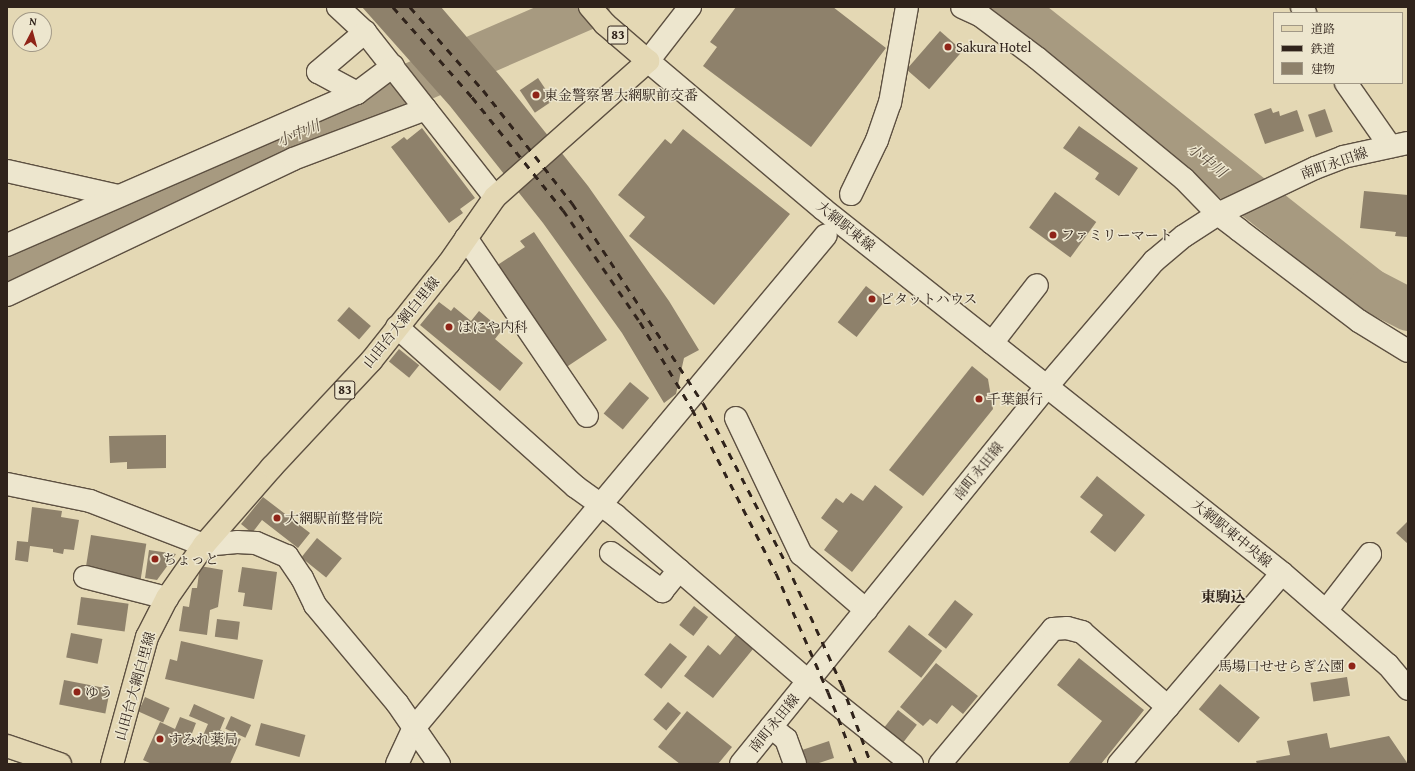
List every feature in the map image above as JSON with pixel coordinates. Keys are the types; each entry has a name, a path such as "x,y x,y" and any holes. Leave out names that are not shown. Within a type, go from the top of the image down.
{"main road":[{"name":"83","path":"590,7 605,24 648,61"},
{"name":"山田台大網白里線","path":"112,764 147,637 166,598 204,545 272,467 336,401 397,327 466,238 495,197 648,61"},
{"path":"7,746 60,764"}],"street":[{"path":"338,7 365,32 495,197"},
{"path":"648,61 690,7"},
{"path":"851,194 877,140 890,103 907,7"},
{"path":"962,7 981,16 1037,58 1184,179 1218,214 1359,321 1408,351"},
{"path":"357,93 318,72 365,32"},
{"name":"大網駅東線","path":"648,61 824,209 992,343 1048,385"},
{"path":"7,245 357,93 393,66"},
{"path":"1347,84 1399,145"},
{"path":"7,295 293,159 426,109"},
{"name":"南町永田線","path":"741,764 1048,385 1154,261 1184,236 1218,214 1264,192 1336,160 1399,145"},
{"path":"7,171 118,196"},
{"path":"397,764 414,728 826,235"},
{"path":"466,238 587,416"},
{"path":"992,343 1037,285"},
{"path":"397,327 576,487 600,504 808,681 912,764"},
{"name":"大網駅東中央線","path":"1048,385 1282,573 1388,665 1408,689"},
{"path":"736,418 801,554 866,610"},
{"path":"7,484 90,501 204,545 237,542 256,543 287,556 302,578 315,605 397,703 440,764"},
{"path":"611,553 662,591 679,570"},
{"path":"1326,611 1370,554"},
{"path":"1119,764 1282,573"},
{"path":"85,577 166,598"},
{"path":"940,764 1053,629 1067,628 1082,632 1168,707"},
{"path":"771,727 786,739 795,764"}],"building":[{"path":"362,7 441,7 502,78 588,186 669,301 699,350 684,358 676,394 664,403 622,333 543,223 450,106"},
{"path":"736,7 833,7 886,48 811,147 703,66 717,47 710,42"},
{"path":"940,31 963,51 929,89 907,69"},
{"name":"東金警察署大網駅前交番","path":"538,78 553,100 535,113 520,90"},
{"path":"1271,108 1273,113 1279,111 1280,116 1297,110 1304,131 1265,144 1254,114"},
{"path":"1325,109 1333,132 1316,138 1308,115"},
{"path":"1079,126 1138,168 1119,196 1095,179 1099,173 1063,148"},
{"path":"422,128 475,198 460,209 463,213 449,223 391,147 404,137 407,140"},
{"path":"683,129 790,214 714,305 629,236 645,217 618,195 665,139 671,144"},
{"path":"1364,191 1408,195 1407,237 1395,236 1396,232 1360,228"},
{"path":"1055,192 1096,222 1070,258 1029,228"},
{"path":"534,232 607,340 565,368 496,266 525,247 520,241"},
{"path":"866,286 885,301 857,337 838,322"},
{"path":"439,302 451,311 454,307 471,321 479,311 502,330 495,339 523,363 500,391 420,325"},
{"path":"349,307 371,326 359,340 337,321"},
{"path":"399,349 419,365 409,378 389,361"},
{"path":"972,366 988,379 993,409 923,496 889,470"},
{"path":"630,382 649,398 623,429 604,413"},
{"path":"166,435 166,468 127,469 127,462 110,463 109,436"},
{"path":"1097,476 1145,515 1115,552 1090,532 1103,515 1080,497"},
{"path":"875,485 903,507 852,572 824,550 838,531 821,518 836,498 843,503 851,493 863,501"},
{"path":"263,497 310,533 298,548 262,520 252,533 241,524"},
{"path":"32,507 62,511 61,517 79,520 74,550 64,549 63,554 53,552 53,549 30,546 28,562 15,560 17,541 28,542"},
{"path":"1408,521 1408,544 1396,533"},
{"path":"91,535 146,544 141,579 85,571"},
{"path":"317,538 342,558 326,578 301,557"},
{"path":"149,550 176,554 157,580 145,578"},
{"path":"200,566 223,570 218,607 210,610 207,635 179,631 183,606 189,607 192,588 197,588"},
{"path":"242,567 277,572 272,610 243,606 245,593 238,592"},
{"path":"81,597 129,604 125,631 77,625"},
{"path":"955,600 973,614 946,649 928,635"},
{"path":"694,606 708,617 693,636 679,625"},
{"path":"217,619 240,622 238,640 215,637"},
{"path":"909,625 942,651 921,678 888,652"},
{"path":"71,633 102,639 98,664 66,658"},
{"path":"736,635 753,649 713,698 684,676 708,645 720,655"},
{"path":"181,641 263,660 254,699 165,679 170,659 177,661"},
{"path":"670,643 687,657 661,689 644,675"},
{"path":"1079,658 1144,710 1101,764 1068,764 1102,721 1057,685"},
{"path":"936,663 978,696 963,714 952,705 937,724 930,719 923,726 900,707"},
{"path":"1347,677 1350,696 1313,702 1310,683"},
{"path":"64,680 110,689 105,714 59,705"},
{"path":"1220,684 1260,717 1239,743 1199,709"},
{"path":"145,697 170,708 163,723 138,712"},
{"path":"668,702 681,713 666,731 653,720"},
{"path":"194,704 225,718 220,730 241,739 230,764 152,764 143,760 160,722 175,729 180,717 196,723 191,736 201,740 208,724 189,716"},
{"path":"898,710 917,725 903,743 884,728"},
{"path":"687,711 732,747 718,764 680,764 658,747"},
{"path":"231,716 251,725 245,738 225,729"},
{"path":"261,723 305,735 299,757 255,745"},
{"path":"1327,733 1330,748 1389,736 1408,764 1257,764 1256,761 1290,755 1287,741"},
{"path":"829,741 834,758 816,764 804,764 799,751"}],"waterway":[{"name":"小中川","path":"7,259 588,7"},
{"name":"小中川","path":"1009,7 1030,20 1369,289 1408,309"}],"railway":[{"path":"393,7 472,97 563,210 640,322 692,409 776,573 828,692 856,764"},
{"path":"410,7 483,90 572,203 703,403 787,565 842,685 871,764"}],"place":[{"name":"Sakura Hotel","path":"948,47"},
{"name":"東金警察署大網駅前交番","path":"536,95"},
{"name":"ファミリーマート","path":"1053,235"},
{"name":"ピタットハウス","path":"872,299"},
{"name":"はにや内科","path":"449,327"},
{"name":"千葉銀行","path":"979,399"},
{"name":"大網駅前整骨院","path":"277,518"},
{"name":"ちょっと","path":"155,559"},
{"name":"馬場口せせらぎ公園","path":"1352,666"},
{"name":"ゆう","path":"77,692"},
{"name":"すみれ薬局","path":"160,739"}],"district":[{"name":"東駒込","path":"1223,597"}]}
